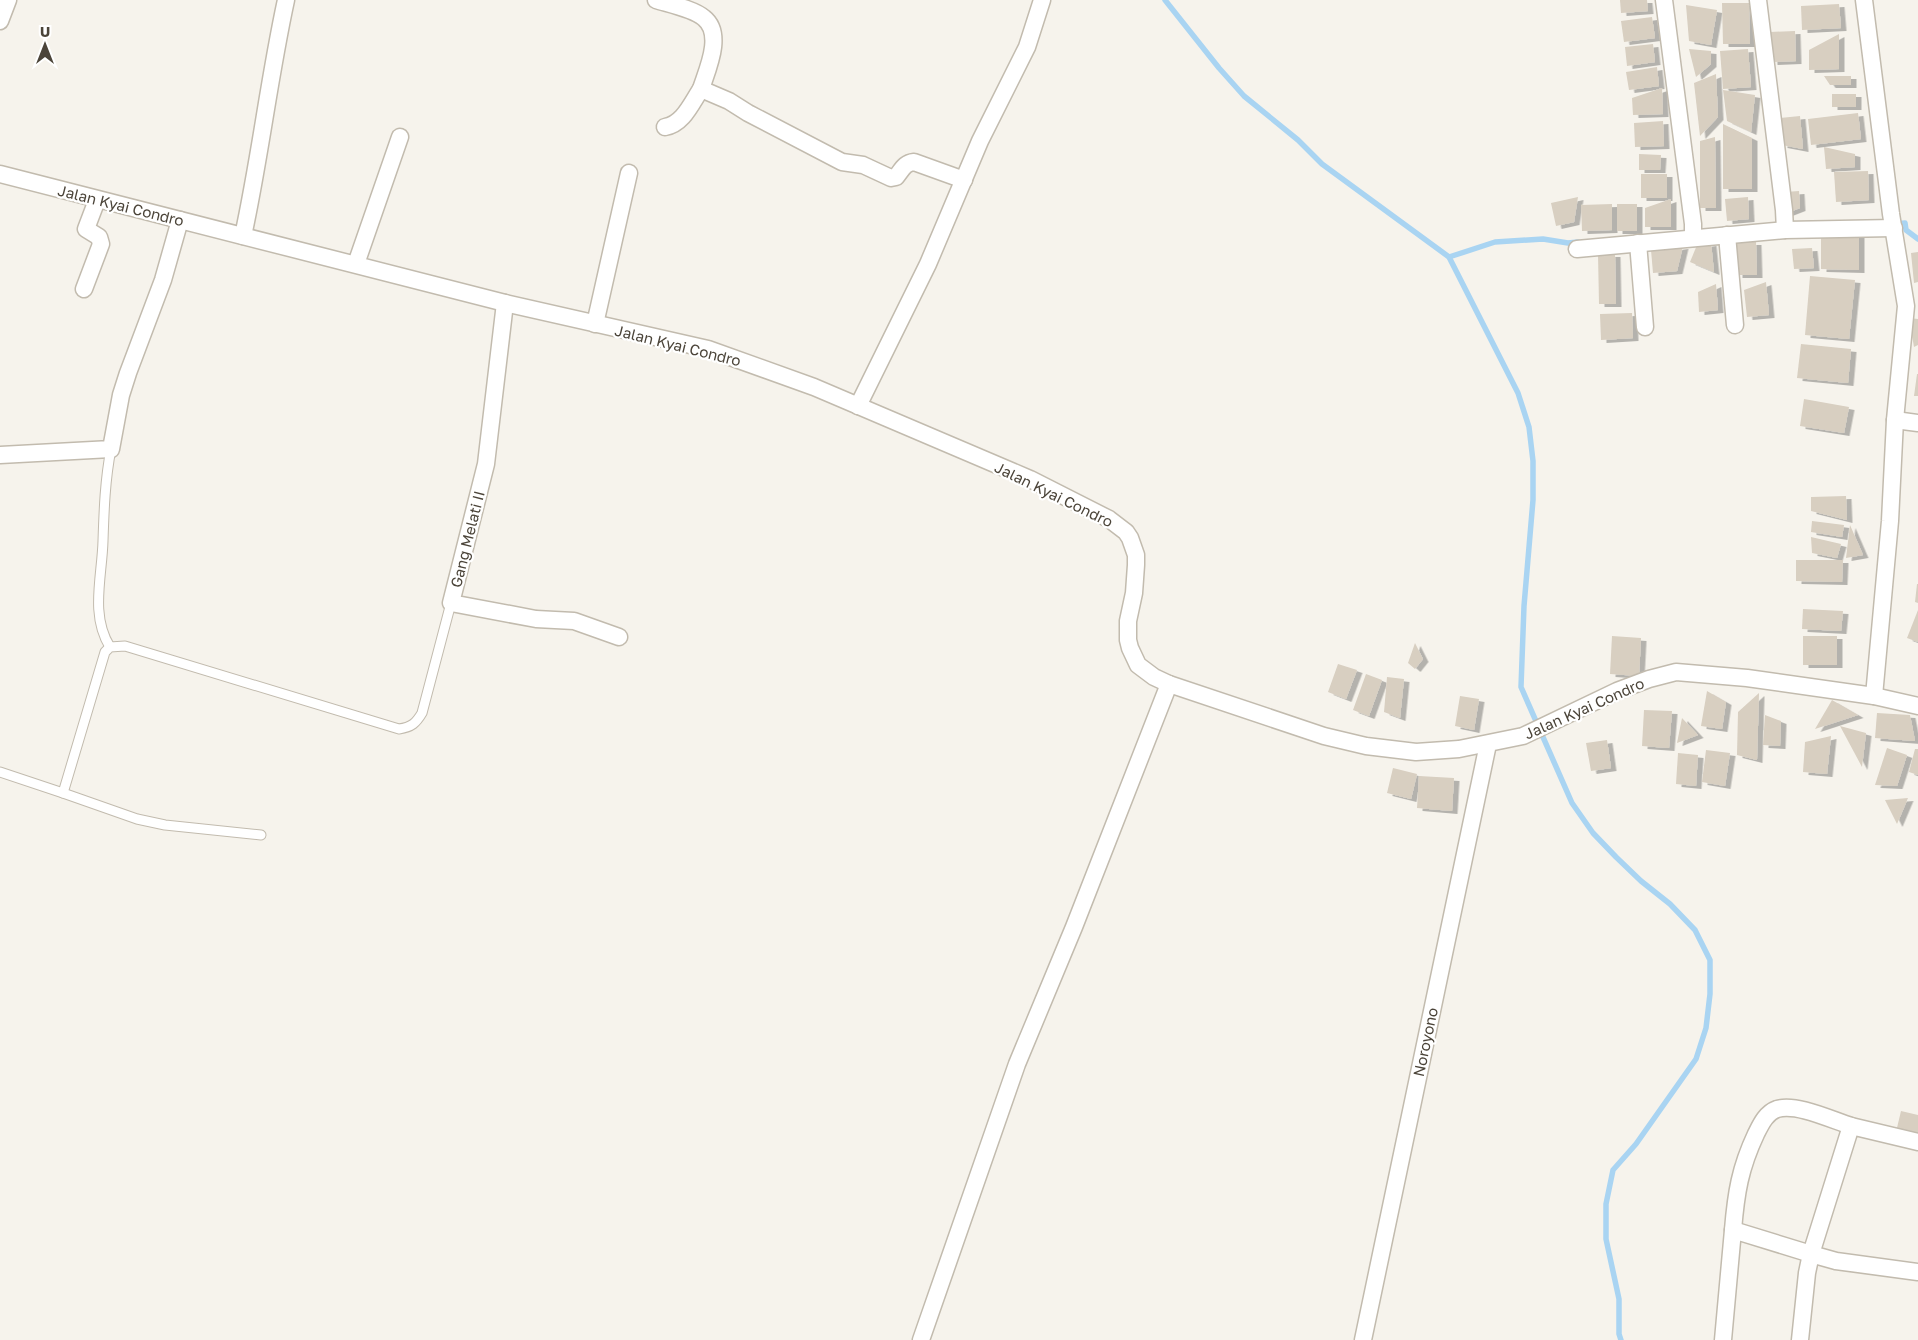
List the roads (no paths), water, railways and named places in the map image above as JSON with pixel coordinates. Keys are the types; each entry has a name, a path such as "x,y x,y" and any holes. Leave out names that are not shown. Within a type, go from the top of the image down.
{"street":[{"path":"0,21 8,0"},
{"path":"243,236 286,0"},
{"path":"656,0 704,17 712,30 712,51 701,89 680,120 674,125 665,127"},
{"path":"858,406 928,264 980,141 1027,47 1042,0"},
{"path":"1664,0 1693,232"},
{"path":"1758,0 1784,210 1784,228"},
{"path":"1864,0 1893,223 1906,306 1895,420 1890,521 1874,696"},
{"path":"701,89 728,101 842,162 863,165 891,178 896,177 909,162 914,162 964,180"},
{"path":"356,264 400,137"},
{"path":"595,324 630,173"},
{"name":"Jalan Kyai Condro","path":"0,174 505,303 708,349 814,387 1030,479 1109,519 1126,532 1134,545 1136,555 1136,577 1128,621 1128,640 1138,665 1154,677 1169,684 1324,736 1366,746 1416,752 1459,749 1488,744 1523,736 1617,691 1649,679 1676,672 1747,678 1874,696 1918,706"},
{"path":"84,289 101,244 99,237 86,229 97,200"},
{"path":"0,455 111,449 121,395 163,280 180,220"},
{"path":"1578,249 1638,243 1693,232 1727,235 1784,228 1893,223"},
{"path":"1727,235 1735,325"},
{"path":"1638,243 1645,327"},
{"name":"Gang Melati II","path":"505,303 486,464 450,603 536,619 574,621 619,637"},
{"path":"1895,420 1918,423"},
{"path":"921,1340 1017,1064 1074,927 1169,684"},
{"name":"Noroyono","path":"1363,1340 1488,744"},
{"path":"1723,1340 1733,1230 1743,1163 1762,1122 1770,1113 1777,1109 1794,1108 1851,1126 1918,1142"},
{"path":"1800,1340 1806,1273 1851,1126"},
{"path":"1733,1230 1836,1261 1918,1272"}],"lane":[{"path":"110,647 104,638 98,608 103,543 103,511 111,449"},
{"path":"63,793 105,652 110,647 124,646 400,729 410,728 417,722 422,713 450,603"},
{"path":"0,772 137,819 165,825 261,835"}],"waterway":[{"path":"1165,0 1219,68 1244,96 1298,140 1322,164 1449,257 1518,393 1529,427 1533,461 1533,500 1524,606 1521,687 1572,803 1593,833 1616,857 1641,881 1670,904 1695,930 1710,960 1710,994 1706,1028 1696,1059 1636,1144 1613,1170 1606,1204 1606,1239 1619,1299 1619,1334 1621,1340"},
{"path":"1894,224 1905,223 1906,230 1918,239"},
{"path":"1449,257 1495,242 1543,239 1568,243 1578,242"}]}
